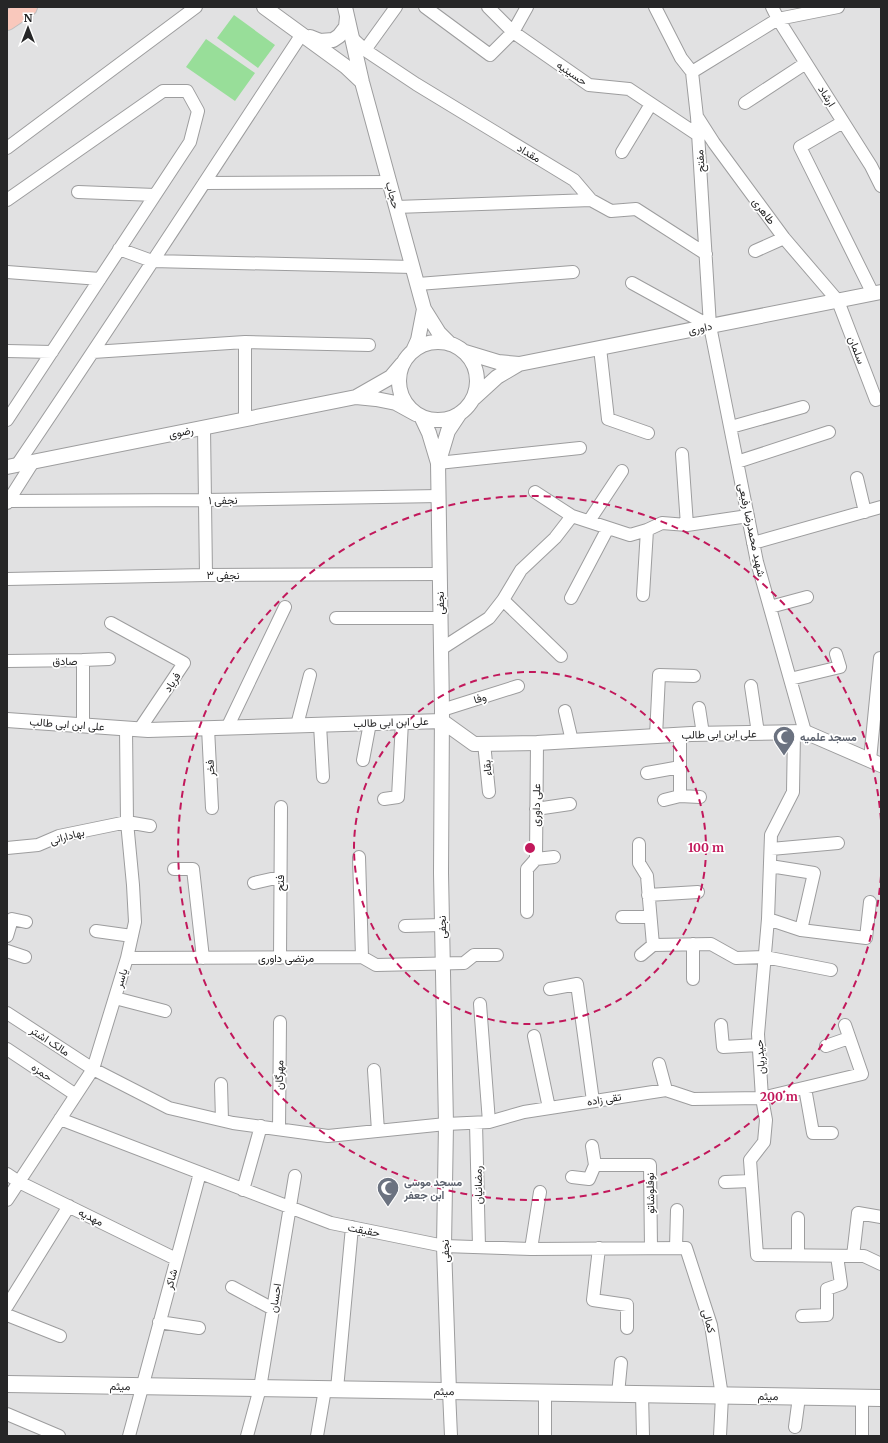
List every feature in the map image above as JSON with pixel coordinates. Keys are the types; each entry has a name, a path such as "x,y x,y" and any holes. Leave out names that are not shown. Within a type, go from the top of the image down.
{"main road":[{"path":"7,21 28,7"},
{"name":"میثم","path":"7,1384 881,1398"}],"street":[{"path":"7,148 196,7"},
{"path":"264,7 345,66 362,82"},
{"path":"365,50 396,7"},
{"path":"425,7 490,55 513,32 527,7"},
{"name":"حسینیه","path":"488,7 513,32 589,85 629,89 698,135"},
{"path":"655,7 681,58 692,72 778,19 838,7"},
{"name":"ارشاد","path":"772,7 778,19 871,166 881,186"},
{"path":"302,34 320,41 333,40 339,36 346,27 346,12"},
{"name":"حجاب","path":"346,12 362,82 424,309"},
{"path":"12,466 93,352 302,34"},
{"name":"مقداد","path":"352,38 365,50 416,84 574,180 591,200 611,211 636,209 706,254"},
{"path":"745,103 806,63"},
{"name":"مفتح","path":"692,72 697,117 710,326"},
{"path":"7,200 163,91 187,91 198,111 190,142 8,417"},
{"path":"622,152 651,104"},
{"name":"طاهری","path":"697,117 714,144 784,238 838,301"},
{"path":"843,122 800,147 877,293"},
{"path":"204,183 390,182"},
{"path":"78,192 155,195"},
{"path":"396,207 591,200"},
{"path":"755,251 784,238"},
{"path":"119,249 152,261 413,267"},
{"path":"7,272 100,279"},
{"path":"418,284 573,272"},
{"path":"632,283 710,326"},
{"name":"داوری","path":"519,364 877,293"},
{"name":"سلمان","path":"838,301 876,400"},
{"path":"424,309 440,333 450,344"},
{"path":"413,351 418,340 424,309"},
{"name":"شهید محمدرضا رفیعی","path":"710,326 757,562 790,679 800,732"},
{"path":"93,352 245,342 369,345"},
{"path":"245,342 245,420"},
{"path":"438,463 429,433 418,415 407,405 401,393 399,381 401,368 407,357 416,348 428,343 442,342 454,345 465,352 498,362 519,364"},
{"path":"600,348 608,419 648,433"},
{"path":"7,351 52,352"},
{"path":"356,397 396,403 428,419 442,420 454,417 465,410 472,400 477,388 477,374 472,362 465,352"},
{"path":"356,397 391,377 404,363"},
{"path":"472,400 497,377 519,364"},
{"name":"رضوی","path":"12,466 356,397"},
{"path":"730,427 803,407"},
{"path":"438,463 448,431 460,413"},
{"path":"204,428 206,575"},
{"path":"737,462 829,432"},
{"path":"438,463 580,448"},
{"path":"682,454 687,525"},
{"path":"8,502 33,462"},
{"name":"نجفی","path":"438,463 442,715 442,925 446,1124 444,1246 449,1391"},
{"path":"589,521 622,472"},
{"path":"857,478 865,512"},
{"path":"535,492 572,516 630,534 647,530 662,523 687,525 748,516"},
{"name":"نجفی ۱","path":"8,502 439,496"},
{"path":"753,543 881,507"},
{"path":"441,649 489,618 503,600 521,570 555,538 572,516"},
{"path":"571,598 608,528"},
{"path":"643,595 647,530"},
{"name":"نجفی ۳","path":"7,579 206,575 440,574"},
{"path":"770,607 807,597"},
{"path":"503,600 560,656"},
{"path":"227,728 285,607"},
{"path":"336,618 440,618"},
{"name":"فریاد","path":"111,623 184,663 132,729"},
{"path":"790,679 840,667 836,654"},
{"path":"83,660 109,658"},
{"path":"875,762 881,658"},
{"name":"صادق","path":"7,661 83,660 83,726"},
{"path":"656,736 659,675 694,676"},
{"path":"296,726 310,676"},
{"name":"وفا","path":"442,715 518,686"},
{"path":"751,686 758,733"},
{"path":"699,708 703,734"},
{"path":"566,711 572,741"},
{"name":"علی ابن ابی طالب","path":"7,720 132,729 227,728 402,722 442,715 474,744 537,743 703,734 800,732 875,762"},
{"path":"384,800 398,796 402,722"},
{"path":"363,760 370,723"},
{"path":"320,725 323,777"},
{"name":"فخر","path":"208,728 212,808"},
{"name":"یاسر","path":"7,1200 93,1069 127,958 135,922 127,822 132,729"},
{"name":"حیدریان","path":"800,732 792,792 771,835 768,919 758,1034 762,1098 766,1120 764,1142 750,1160 757,1255 864,1256 881,1264"},
{"path":"680,735 680,796"},
{"name":"بقاء","path":"484,743 489,792"},
{"name":"علی داوری","path":"536,859 537,743"},
{"path":"647,773 680,767"},
{"path":"664,800 680,796 700,796"},
{"path":"536,809 570,804"},
{"name":"فتح","path":"280,958 281,808"},
{"path":"127,822 150,826"},
{"name":"بهادارانی","path":"7,848 38,845 59,836 127,822"},
{"path":"771,849 838,843"},
{"path":"639,844 639,862 647,876 652,945"},
{"path":"359,858 362,957"},
{"path":"527,912 526,869 536,859 554,858"},
{"path":"770,866 814,873 801,930"},
{"path":"174,869 193,869 203,958"},
{"path":"254,883 280,877"},
{"path":"648,895 698,892"},
{"path":"768,919 801,930 866,938 870,902"},
{"path":"622,917 650,917"},
{"path":"7,936 10,918 26,922"},
{"path":"405,926 442,925"},
{"path":"96,931 132,936"},
{"path":"693,944 693,978"},
{"path":"641,955 652,945 711,944 736,958 765,957 831,970"},
{"path":"7,951 25,957"},
{"name":"مرتضی داوری","path":"127,958 362,957 376,965 464,963 474,955 497,955"},
{"path":"550,989 577,984 593,1101"},
{"path":"115,998 165,1011"},
{"path":"480,1004 489,1122"},
{"name":"مالک اشتر","path":"7,1013 93,1069 169,1108 222,1120 261,1126"},
{"name":"مهرگان","path":"279,1129 280,1022"},
{"path":"721,1025 723,1047 759,1046"},
{"path":"826,1046 849,1038 845,1025"},
{"path":"534,1036 549,1108"},
{"name":"تقی زاده","path":"261,1126 328,1136 446,1124 489,1122 524,1112 666,1090 693,1099 762,1098 862,1074 849,1038"},
{"name":"حمزه","path":"7,1049 76,1095"},
{"path":"659,1064 666,1090"},
{"path":"374,1070 378,1131"},
{"path":"220,1084 222,1120"},
{"path":"805,1088 813,1132 832,1132"},
{"name":"حقیقت","path":"60,1119 331,1223 444,1246 531,1249 681,1248"},
{"name":"رمضانیان","path":"476,1123 479,1247"},
{"path":"243,1190 261,1126"},
{"path":"572,1177 589,1179 595,1165 592,1146"},
{"name":"نوفلوشاتو","path":"595,1165 650,1165 651,1248"},
{"name":"شاکر","path":"129,1436 141,1386 200,1173"},
{"name":"مهدیه","path":"7,1174 19,1182 176,1259"},
{"name":"احسان","path":"247,1436 260,1388 295,1176"},
{"path":"725,1182 751,1181"},
{"path":"531,1249 540,1192"},
{"path":"7,1306 69,1206"},
{"name":"کمالی","path":"677,1210 681,1248 711,1325 722,1396 720,1436"},
{"path":"853,1256 858,1213 881,1217"},
{"path":"798,1218 798,1255"},
{"path":"317,1436 331,1389 352,1227"},
{"path":"599,1248 593,1300 627,1305 627,1328"},
{"path":"802,1316 827,1316 827,1289 841,1284 837,1256"},
{"path":"232,1287 273,1309"},
{"path":"7,1315 60,1336"},
{"path":"159,1322 199,1328"},
{"path":"618,1394 621,1362"},
{"path":"449,1391 451,1436"},
{"path":"545,1393 545,1436"},
{"path":"642,1394 643,1436"},
{"path":"795,1427 799,1397"},
{"path":"862,1398 862,1436"},
{"path":"7,1414 59,1436"}],"green space":[{"path":"234,15 275,45 258,68 217,38"},
{"path":"206,39 255,73 235,101 186,67"}],"place":[{"name":"مسجد علمیه","path":"784,756"},
{"name":"مسجد موسی ابن جعفر","path":"388,1208"}]}
